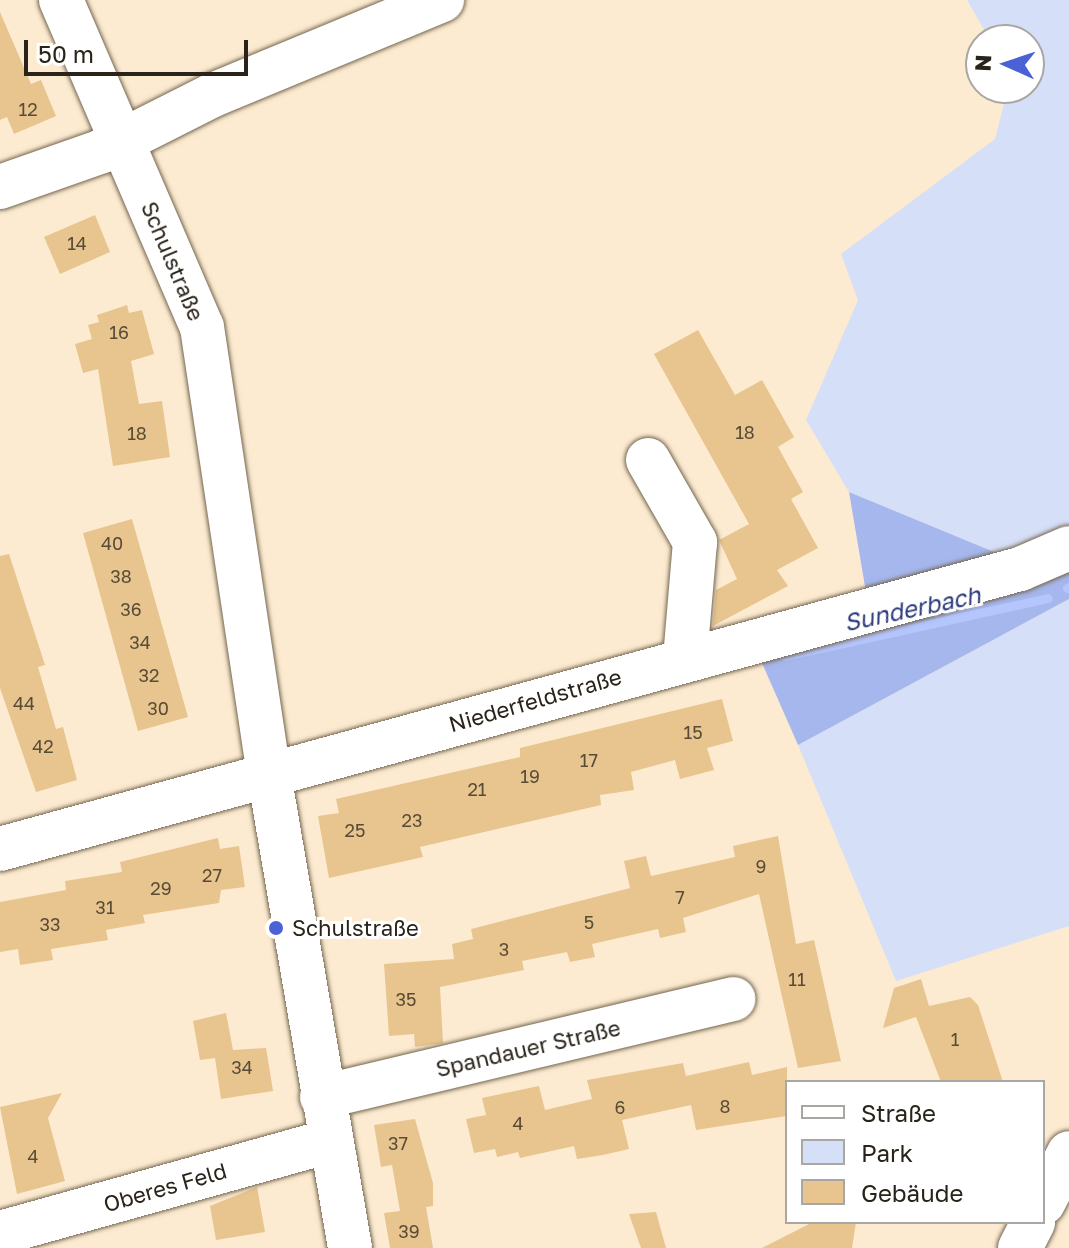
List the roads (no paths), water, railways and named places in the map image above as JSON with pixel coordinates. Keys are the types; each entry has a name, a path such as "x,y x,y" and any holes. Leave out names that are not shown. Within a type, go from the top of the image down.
{"street":[{"name":"Schulstraße","path":"61,0 202,327 269,774 350,1248"},
{"path":"0,187 123,141 213,95 442,0"},
{"path":"648,460 695,542 685,659"},
{"name":"Niederfeldstraße","path":"0,849 1020,569 1069,548"},
{"name":"Spandauer Straße","path":"322,1097 734,999"},
{"name":"Oberes Feld","path":"0,1233 330,1141"},
{"path":"1045,1199 1069,1153"},
{"path":"1020,1248 1032,1224"}],"waterway":[{"name":"Sunderbach","path":"784,656 1048,598"}],"place":[{"name":"Schulstraße","path":"276,928"}]}
